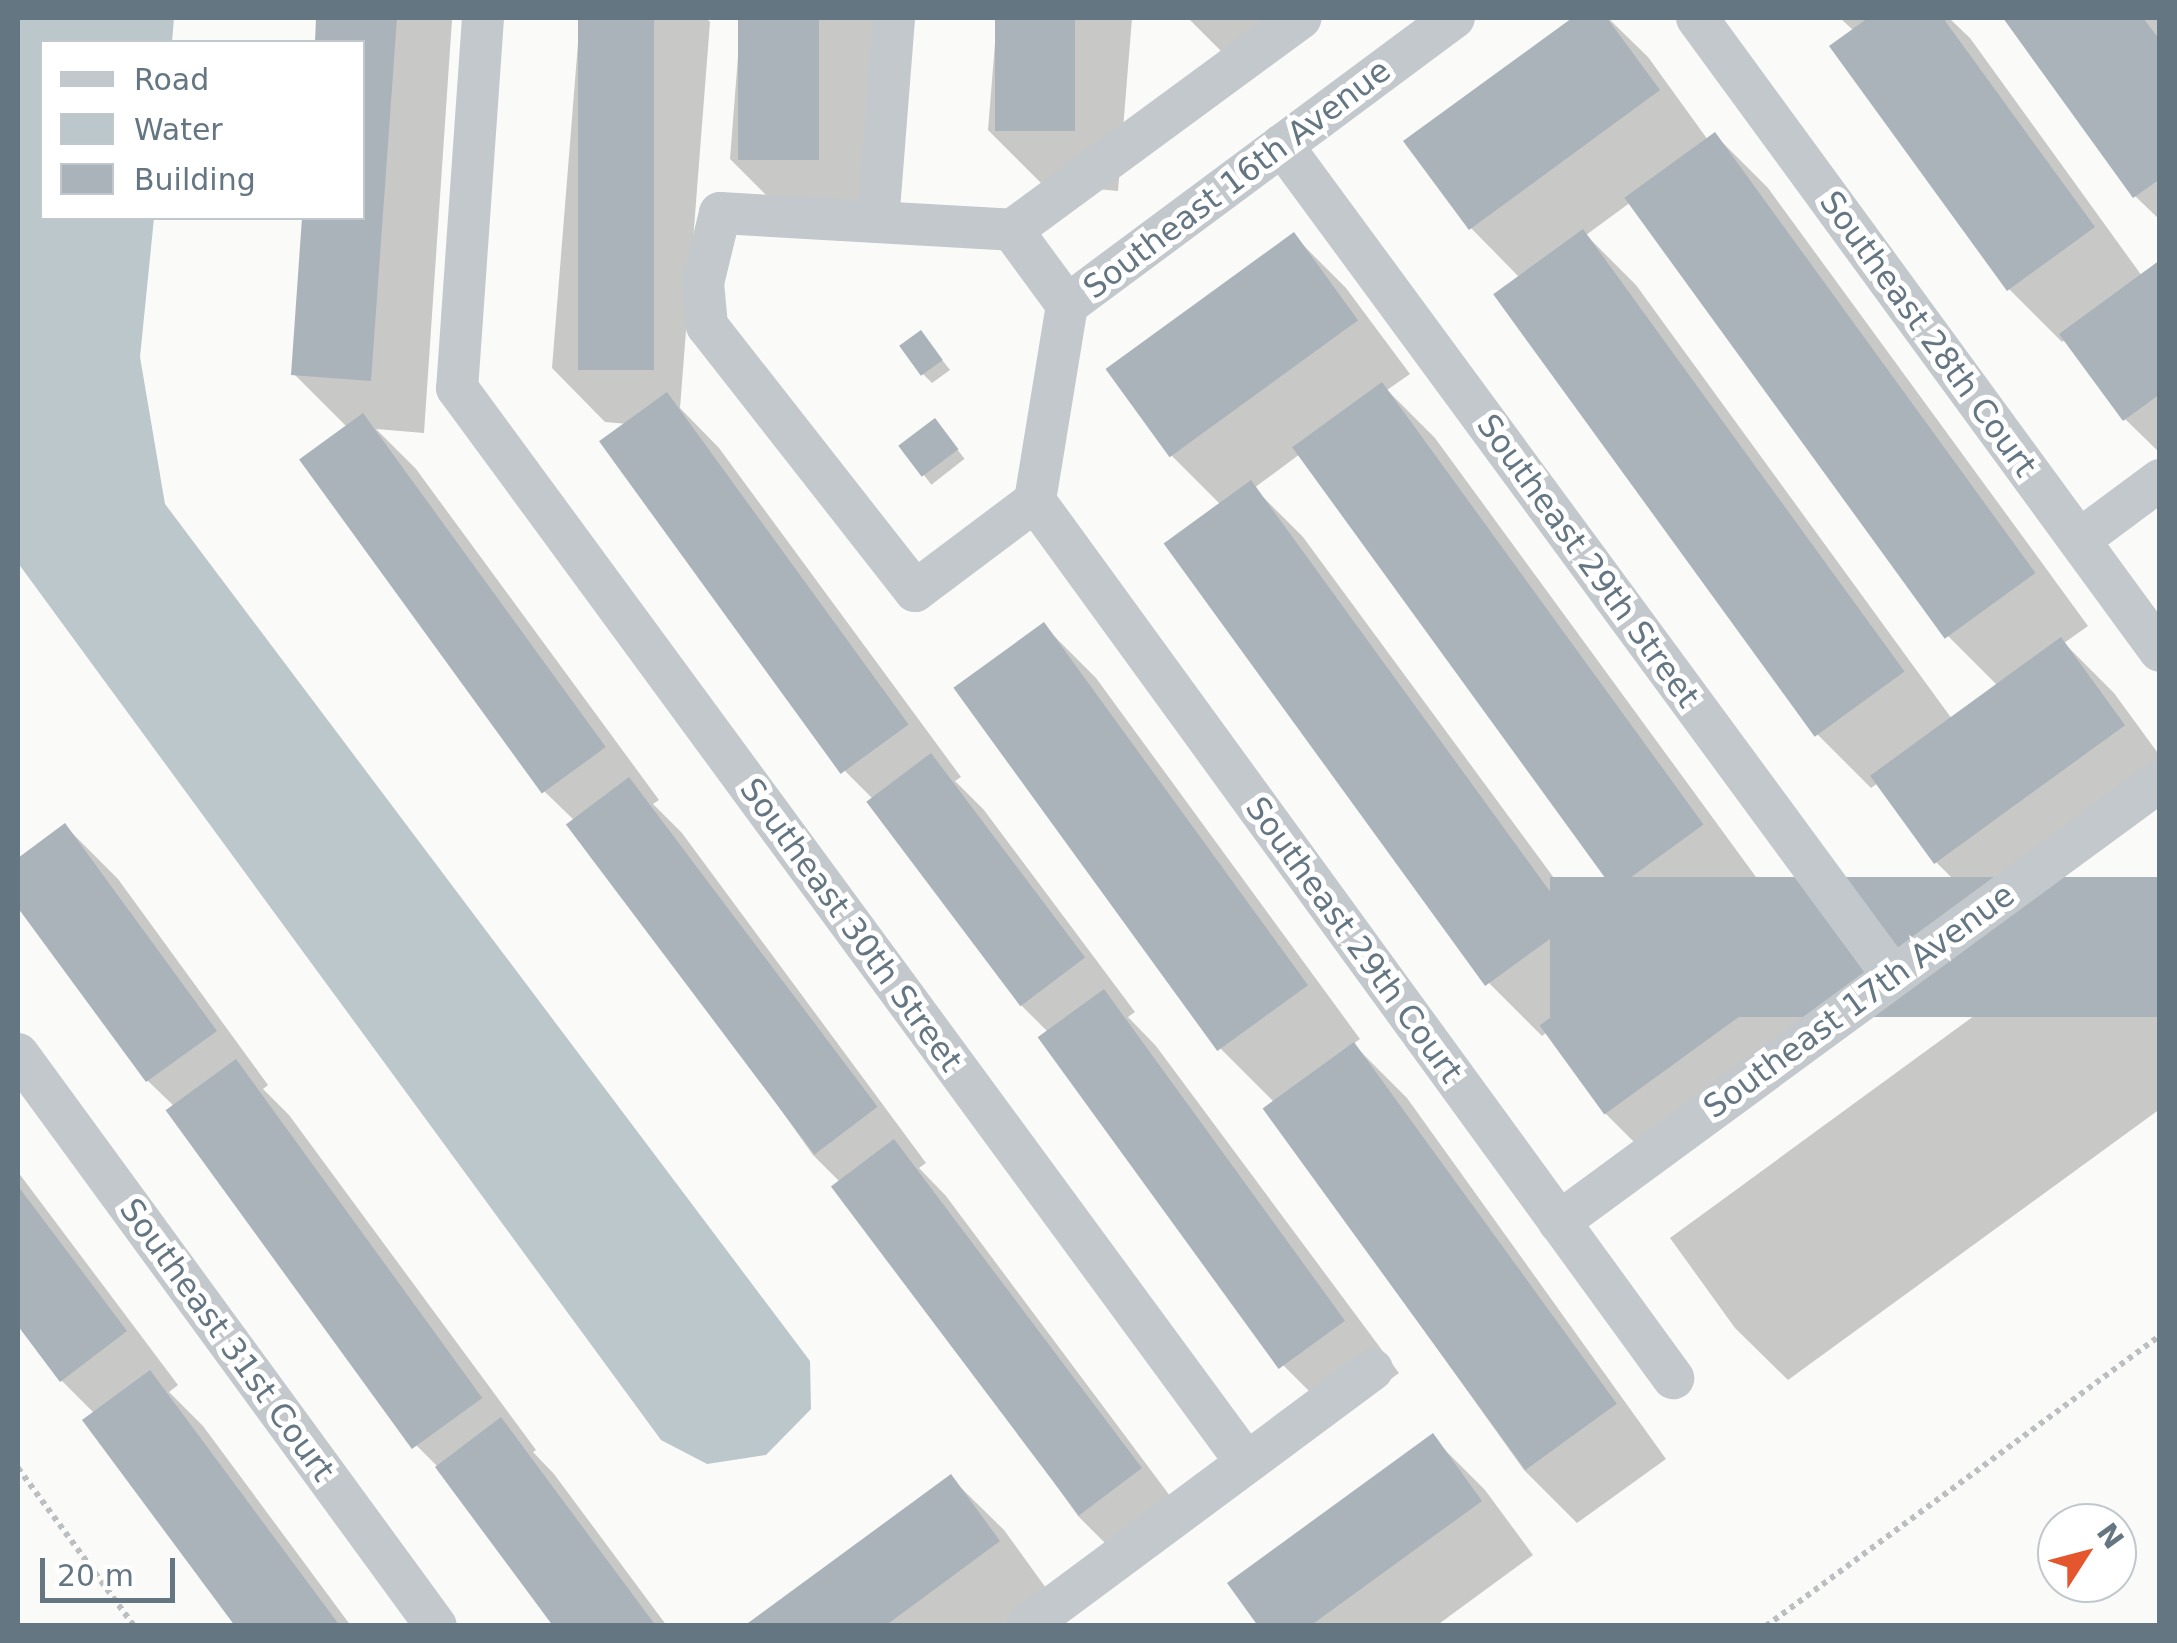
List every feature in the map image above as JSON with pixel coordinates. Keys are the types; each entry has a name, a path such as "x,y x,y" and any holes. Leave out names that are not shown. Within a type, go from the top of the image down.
{"street":[{"name":"Southeast 30th Street","path":"483,18 457,388 1246,1462"},
{"path":"878,222 894,18"},
{"path":"1035,501 915,591 707,326 703,284 720,212 1012,230 1301,18"},
{"name":"Southeast 16th Avenue","path":"1035,501 1068,305 1454,18"},
{"name":"Southeast 28th Court","path":"1697,18 2160,650"},
{"name":"Southeast 29th Street","path":"1282,145 1893,976"},
{"name":"Southeast 16th Avenue","path":"1012,230 1068,305"},
{"path":"2079,540 2160,480"},
{"name":"Southeast 29th Court","path":"1035,501 1673,1378"},
{"name":"Southeast 17th Avenue","path":"1559,1222 2160,781"},
{"name":"Southeast 31st Court","path":"18,1054 436,1626"},
{"path":"1027,1626 1372,1370"}],"path":[{"path":"1766,1626 2160,1336"},
{"path":"18,1468 134,1626"}],"water":[{"path":"18,18 174,18 172,40 40,40 40,220 154,220 140,357 165,504 810,1361 811,1409 766,1455 707,1464 661,1440 18,563"}],"building":[{"path":"316,18 397,18 371,381 291,375 302,220 365,220 365,40 315,40"},
{"path":"578,18 654,18 654,370 578,370"},
{"path":"738,18 819,18 819,160 738,160"},
{"path":"995,18 1075,18 1075,131 995,131"},
{"path":"1572,18 1607,18 1660,90 1469,230 1403,141"},
{"path":"1868,18 1943,18 2095,227 2007,291 1829,46"},
{"path":"2003,18 2143,18 2160,40 2160,179 2133,198"},
{"path":"1715,132 2035,573 1945,639 1624,198"},
{"path":"1583,229 1905,672 1815,737 1493,294"},
{"path":"1294,232 1358,320 1170,457 1105,369"},
{"path":"2160,260 2160,394 2123,421 2059,334"},
{"path":"921,330 943,360 921,376 899,346"},
{"path":"1382,382 1704,825 1614,890 1292,447"},
{"path":"667,392 909,725 841,774 599,441"},
{"path":"363,413 606,747 542,794 299,459"},
{"path":"935,418 958,449 922,477 898,446"},
{"path":"1251,480 1573,923 1485,986 1164,543"},
{"path":"1044,622 1308,985 1217,1051 953,688"},
{"path":"2061,637 2125,725 1934,864 1870,776"},
{"path":"931,753 1085,957 1020,1006 866,802"},
{"path":"629,777 878,1107 814,1154 566,825"},
{"path":"65,823 217,1031 146,1082 18,908 18,858"},
{"path":"1550,877 2160,877 2160,1017 1550,1017"},
{"path":"1729,888 1794,977 1604,1115 1540,1026"},
{"path":"1104,989 1345,1321 1279,1369 1038,1037"},
{"path":"1354,1042 1617,1404 1525,1470 1263,1108"},
{"path":"236,1059 482,1398 412,1449 166,1110"},
{"path":"894,1139 1142,1468 1079,1516 831,1187"},
{"path":"18,1186 127,1331 60,1382 18,1326"},
{"path":"150,1370 340,1626 235,1626 82,1420"},
{"path":"501,1417 656,1626 553,1626 435,1467"},
{"path":"1433,1433 1482,1501 1310,1626 1258,1626 1227,1583"},
{"path":"951,1474 1000,1541 885,1626 744,1626"}]}
